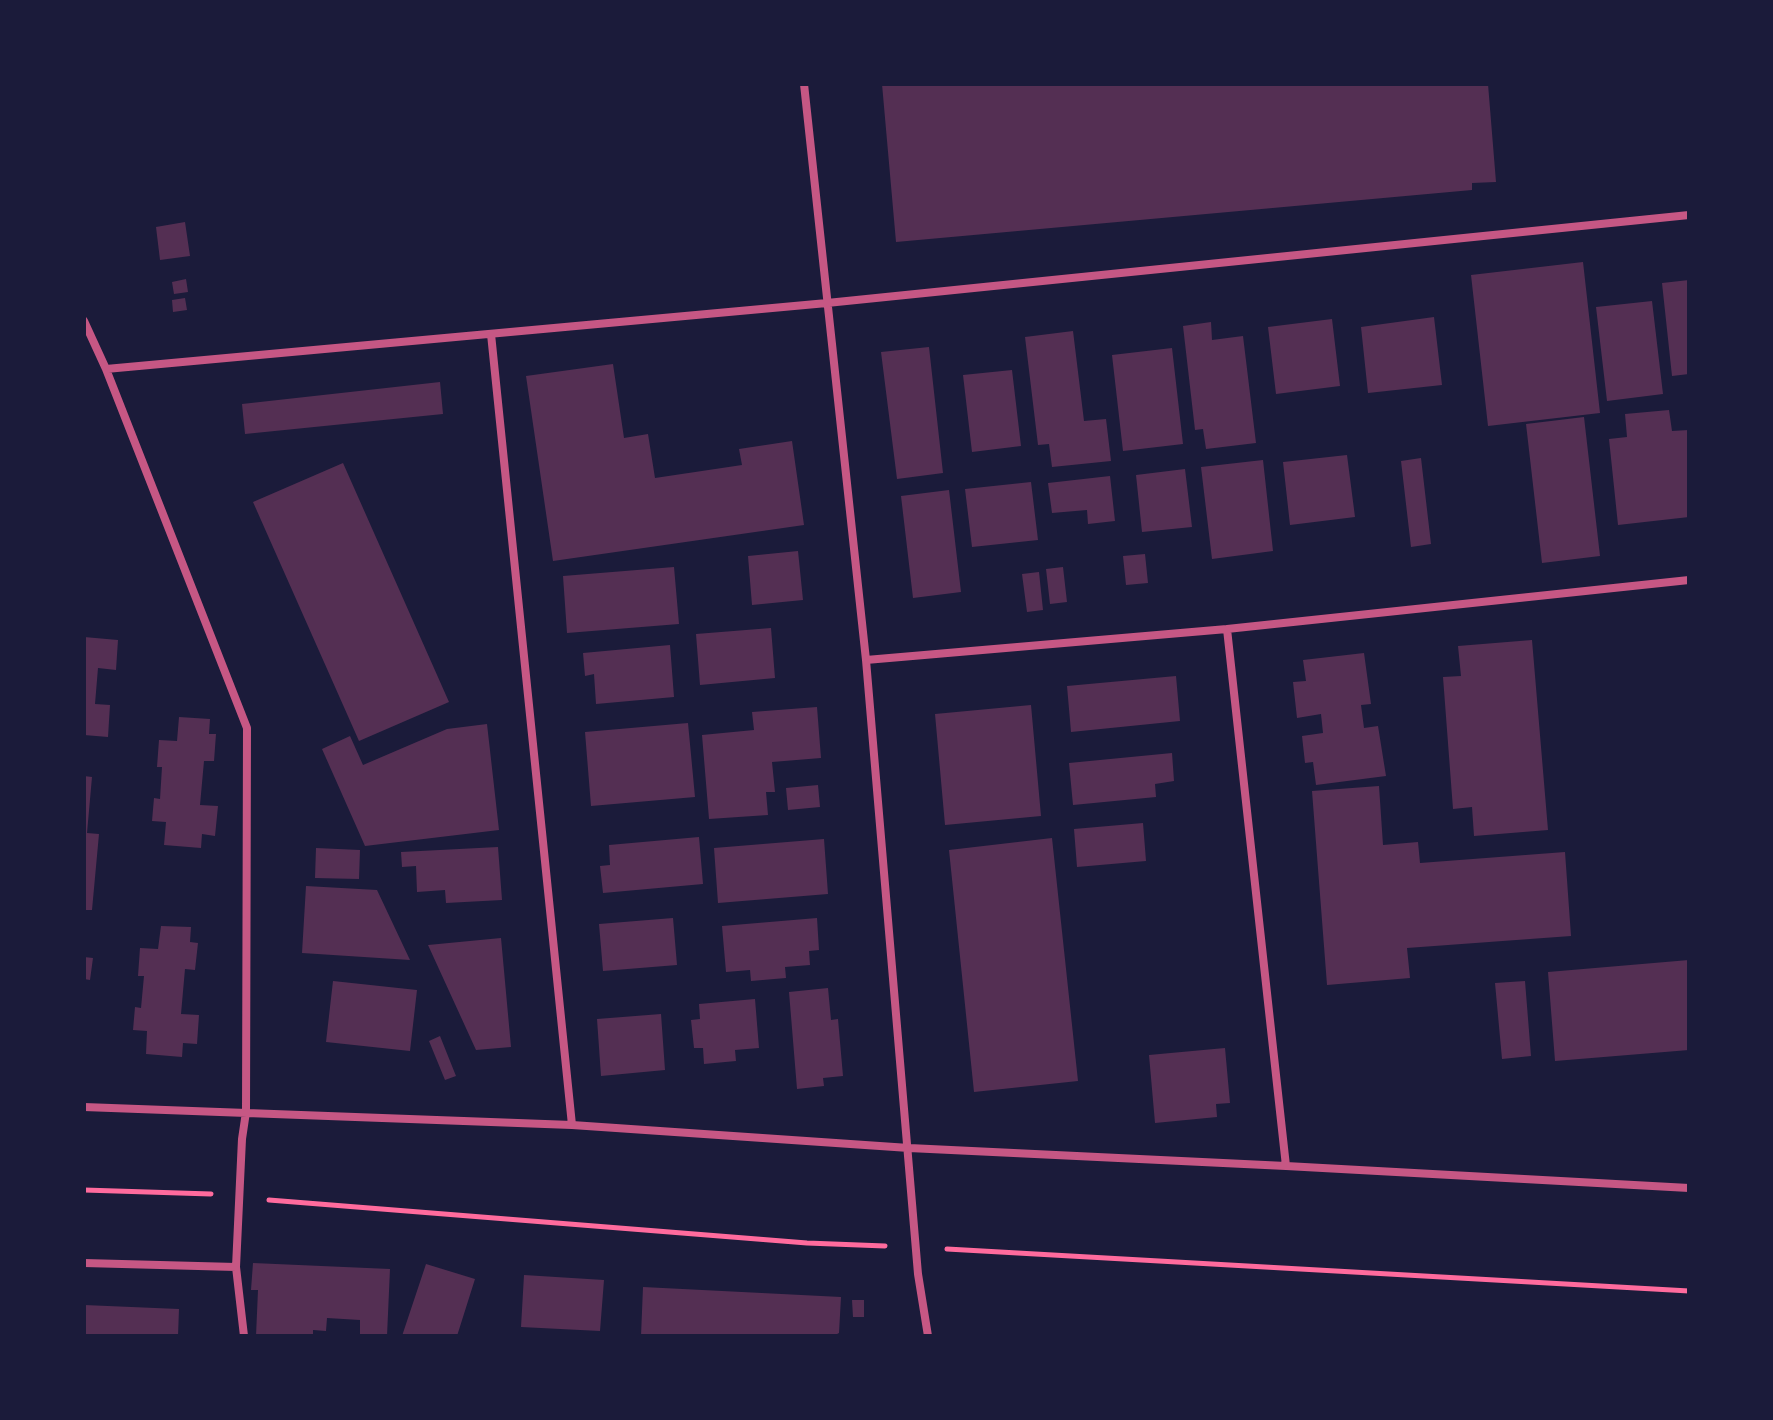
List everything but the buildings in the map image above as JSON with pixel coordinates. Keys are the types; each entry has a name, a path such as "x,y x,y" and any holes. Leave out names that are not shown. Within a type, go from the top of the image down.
{"street":[{"path":"804,84 866,660 919,1281 928,1336"},
{"path":"106,369 827,303 1689,215"},
{"path":"84,321 106,369 247,728 246,1112 236,1267 244,1336"},
{"path":"491,334 572,1125"},
{"path":"866,660 1227,629 1689,580"},
{"path":"1227,629 1286,1166"},
{"path":"84,1107 572,1125 909,1148 1689,1188"},
{"path":"84,1263 236,1267"}]}
